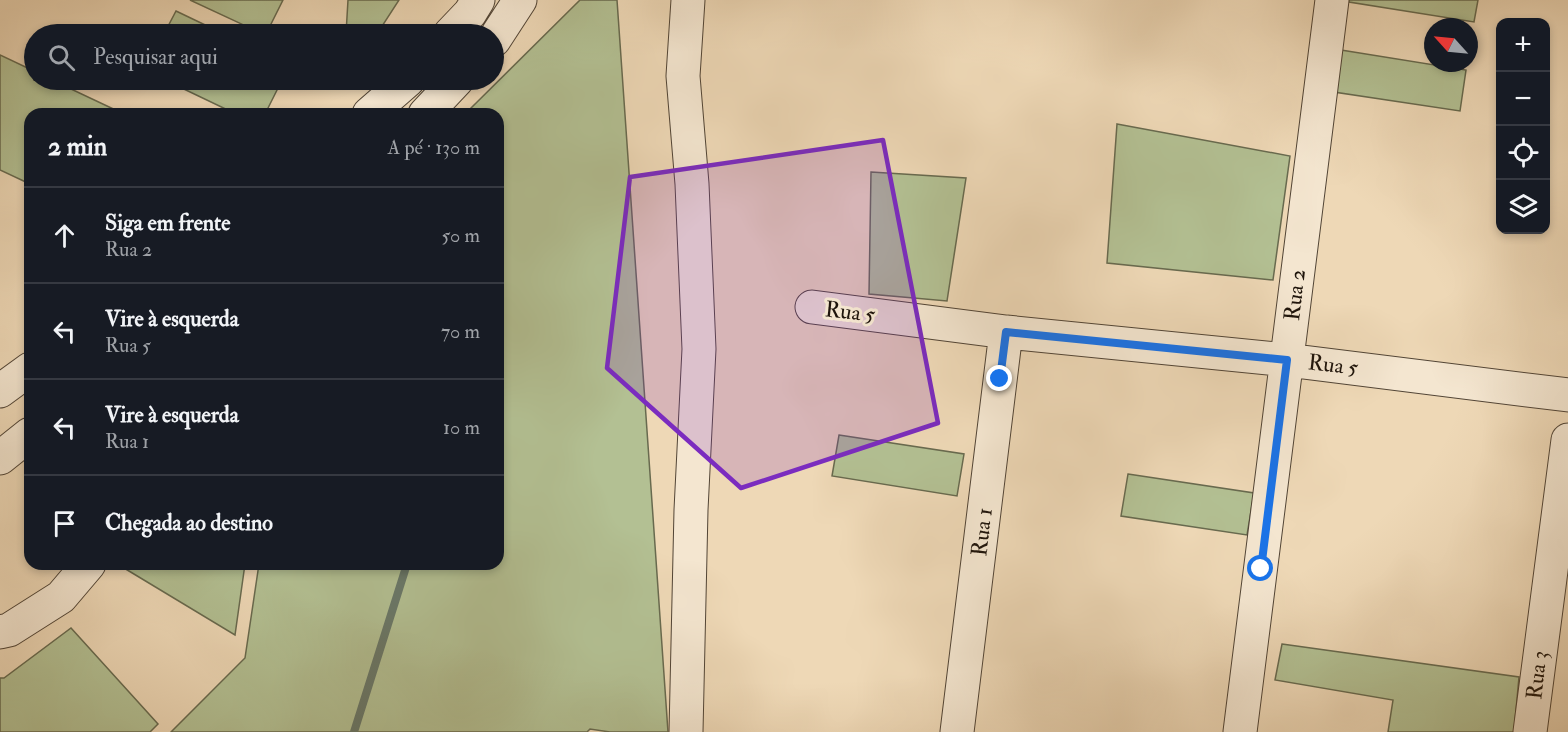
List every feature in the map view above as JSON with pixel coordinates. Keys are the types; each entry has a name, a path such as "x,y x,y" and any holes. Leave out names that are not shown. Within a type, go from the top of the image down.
{"street":[{"path":"504,24 520,0"},
{"path":"686,732 691,510 699,348 692,184 683,76 688,0"},
{"name":"Rua 2","path":"1240,732 1332,0"},
{"path":"376,108 397,90"},
{"path":"430,108 447,90"},
{"name":"Rua 5","path":"812,307 1006,332 1287,360 1568,395"},
{"name":"Rua 1","path":"957,732 1006,332"},
{"path":"0,391 24,373"},
{"path":"0,458 24,439"},
{"name":"Rua 3","path":"1530,732 1568,440"},
{"path":"0,632 9,630 61,597 84,570"}],"highlighted area":[{"path":"883,140 938,423 741,488 607,368 630,177"}],"green space":[{"path":"190,0 283,0 271,24 242,24"},
{"path":"348,0 399,0 383,24 347,24"},
{"path":"580,0 617,0 668,732 610,732 590,729 587,732 171,732 245,658 258,570 504,570 504,108 471,108 489,90 504,90 504,75"},
{"path":"1349,0 1478,0 1475,18 1449,18 1349,2"},
{"path":"176,11 203,24 169,24"},
{"path":"1341,50 1424,63 1424,72 1466,72 1460,111 1334,92"},
{"path":"0,55 24,66 24,90 73,90 111,108 24,108 24,181 0,170"},
{"path":"186,90 277,90 268,108 223,108"},
{"path":"1117,124 1290,156 1273,280 1107,263"},
{"path":"871,172 966,178 947,301 869,294"},
{"path":"839,435 964,454 957,496 832,476"},
{"path":"1128,474 1254,493 1247,535 1121,516"},
{"path":"127,570 244,570 235,635"},
{"path":"71,628 158,724 150,732 0,732 0,678 4,678"},
{"path":"1282,644 1519,677 1514,732 1388,732 1393,700 1275,680"}],"waterway":[{"path":"354,732 405,570"}],"route":[{"path":"1000,379 1006,332 1287,360 1261,569"}]}
